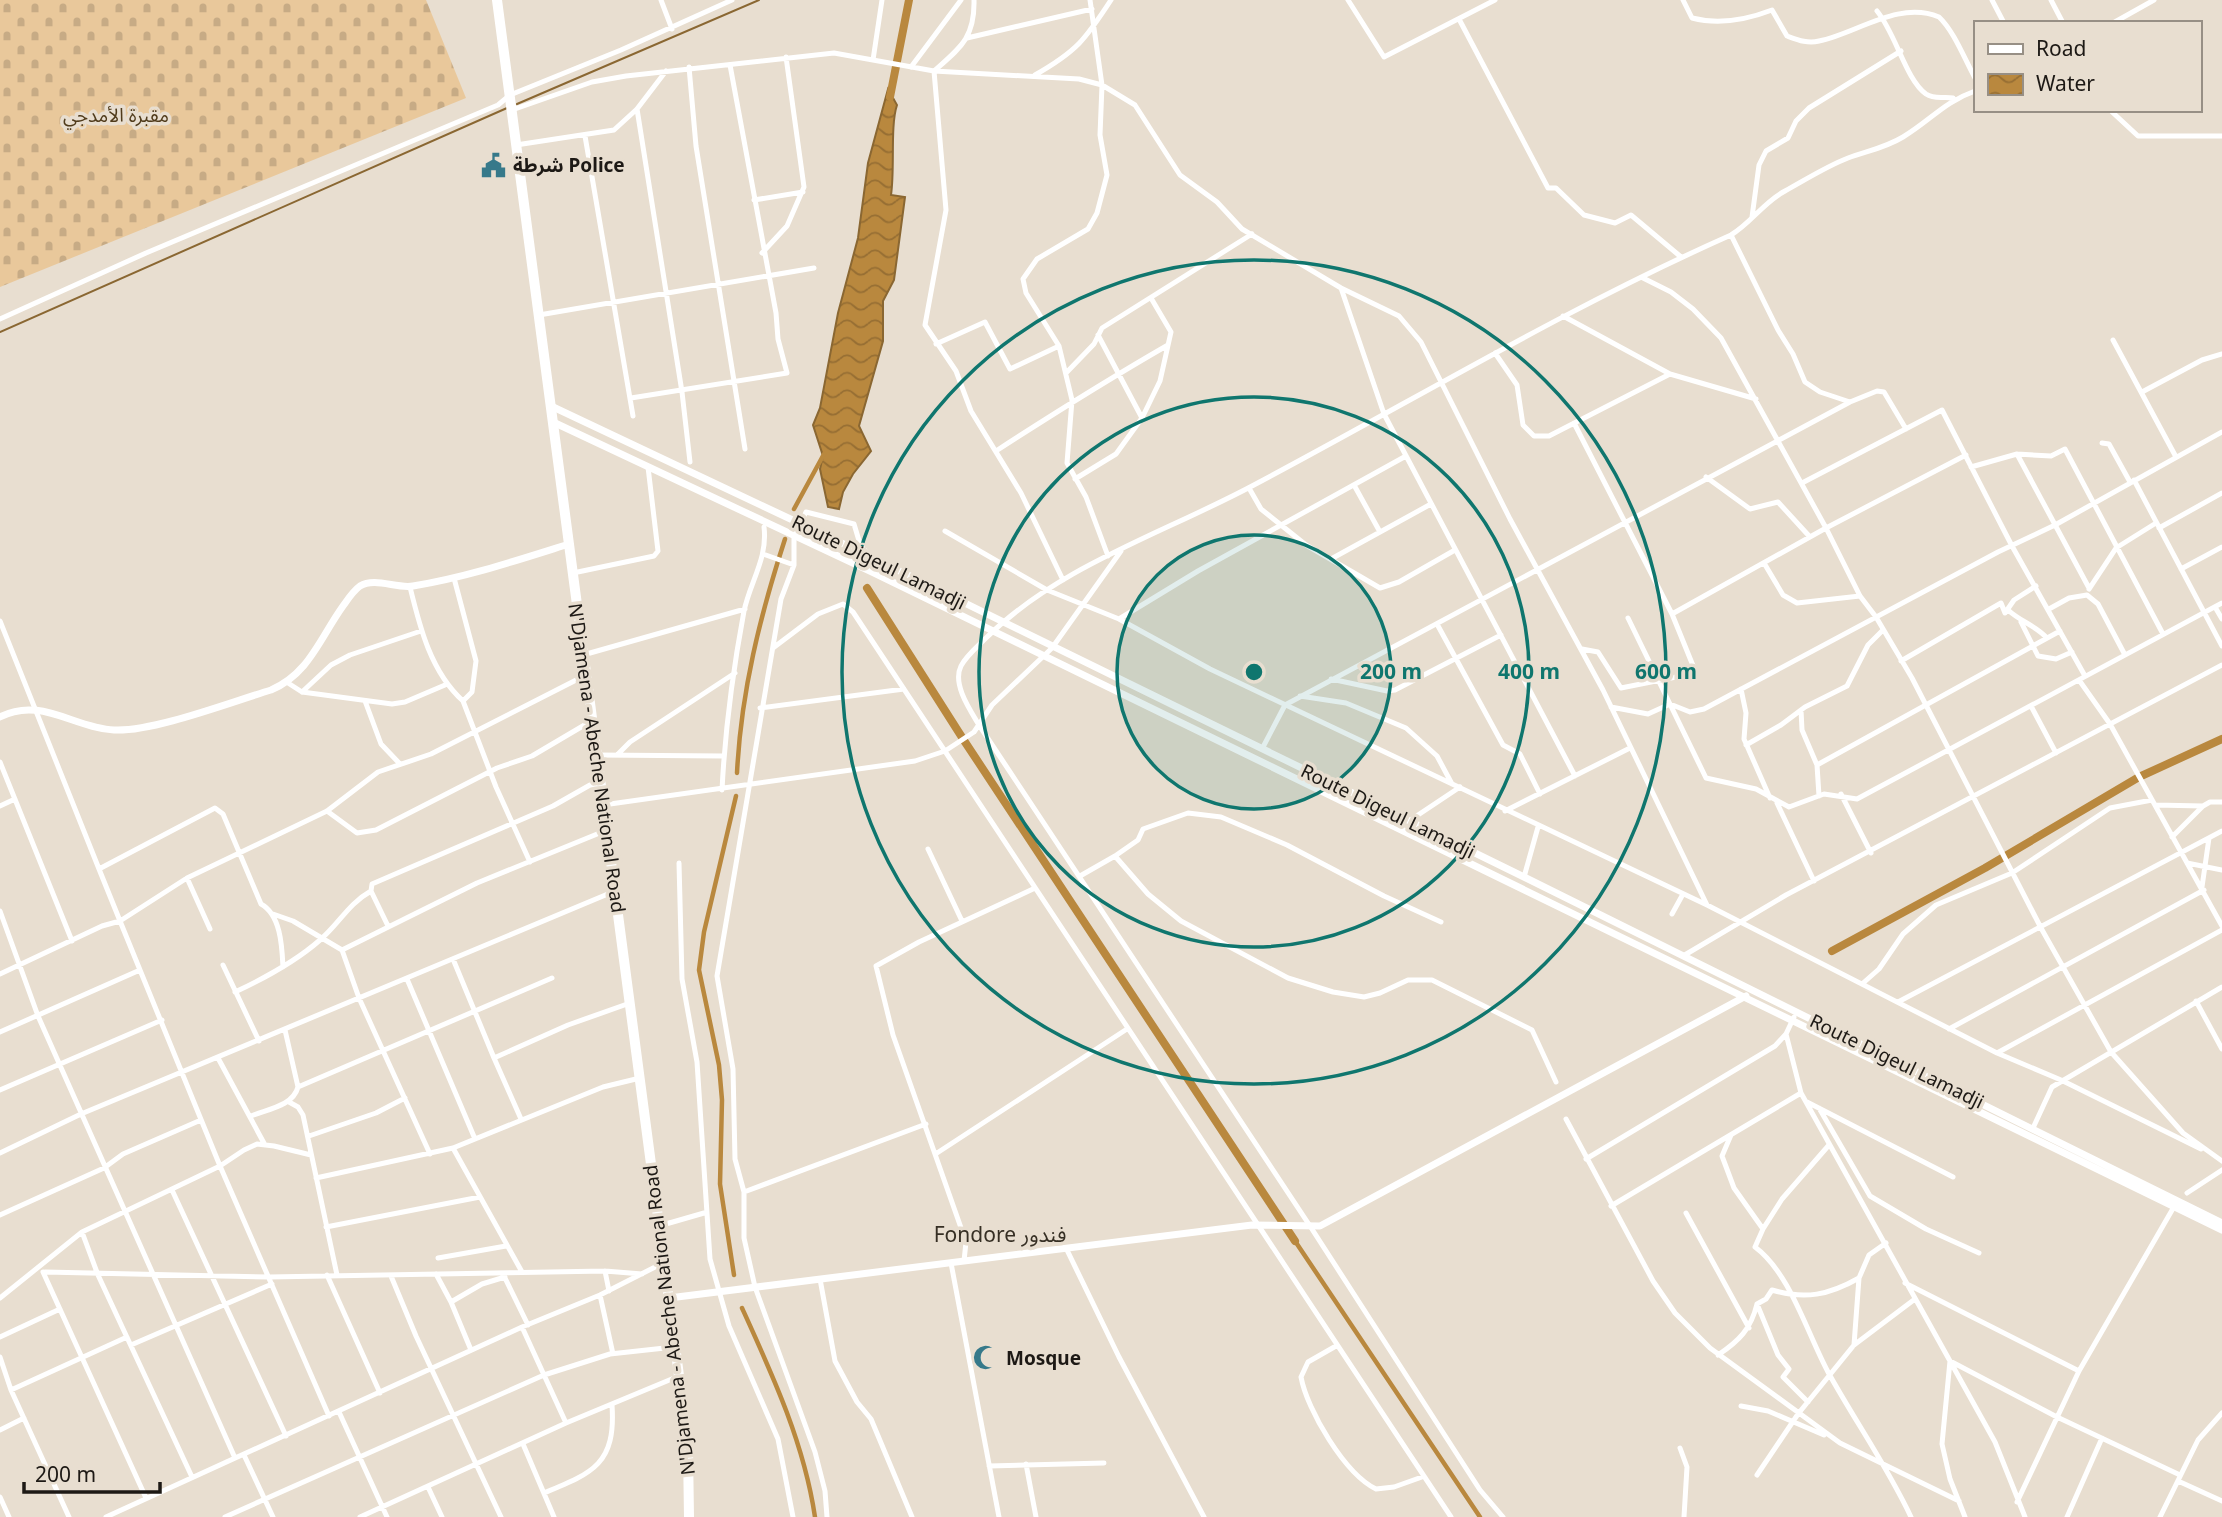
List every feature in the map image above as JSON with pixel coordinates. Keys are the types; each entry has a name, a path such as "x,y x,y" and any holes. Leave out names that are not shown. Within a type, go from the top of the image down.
{"highway":[{"name":"N'Djamena - Abeche National Road","path":"497,0 679,1376 688,1450 690,1517"}],"main road":[{"name":"Route Digeul Lamadji","path":"551,406 871,557 1682,957 1797,1011 2033,1128 2222,1230"},
{"name":"Route Digeul Lamadji","path":"553,422 993,631 2176,1204 2222,1223"},
{"path":"0,717 22,708 36,708 101,729 134,729 288,683 312,658 323,633 359,587 372,583 410,587 454,578 569,544"},
{"path":"668,1298 1260,1225 1320,1226 1755,991"}],"street":[{"path":"661,0 672,29"},
{"path":"0,319 146,253 498,105 510,95 672,29 733,0"},
{"path":"873,60 882,0"},
{"path":"911,67 961,0"},
{"path":"974,0 974,21 967,38 934,71 946,210 924,320 926,331 956,372 971,411 996,451 1063,580"},
{"path":"1090,0 1102,85 1100,135 1108,169 1097,213 1088,229 1037,259 1023,279 1026,293 1059,346 1072,400 1068,463 1086,497 1108,556"},
{"path":"1035,75 1073,53 1085,41 1111,0"},
{"path":"1348,0 1384,57 1494,0"},
{"path":"1682,0 1692,18 1700,20 1740,19 1772,10 1787,36 1815,42 1837,35 1880,9 1911,76 1925,93 1937,98 1954,98 1974,91"},
{"path":"1992,0 2003,21"},
{"path":"2051,0 2062,21"},
{"path":"2117,21 2154,0"},
{"path":"1898,6 1916,6 1939,17 1974,76"},
{"path":"967,38 1092,9"},
{"path":"1459,19 1548,188 1556,188 1584,215 1615,223 1632,215 1681,257"},
{"path":"1751,220 1759,165 1766,151 1787,139 1796,121 1809,108 1901,51"},
{"path":"512,110 592,82 689,67 730,65 834,52 934,71 1035,75 1102,85 1139,110 1185,182 1199,186 1242,229 1342,288 1399,316 1421,342 1536,570 1582,649 1707,905"},
{"path":"762,253 788,226 803,192 786,58"},
{"path":"1968,66 1974,62"},
{"path":"631,398 734,384 787,373 762,253 730,65"},
{"path":"689,67 696,146 716,282 746,449"},
{"path":"515,145 614,130 637,109 666,71"},
{"path":"1503,1517 1480,1490 979,725 960,684 960,667 1002,623 1063,580 1249,488 1563,316 1731,235 1782,192 1846,159 1871,153 1898,140 1923,125 1954,98"},
{"path":"637,109 682,392 690,462"},
{"path":"2112,112 2137,136 2222,136"},
{"path":"585,136 633,416"},
{"path":"754,200 803,192"},
{"path":"1066,372 1094,344 1101,328 1252,234"},
{"path":"1731,235 1805,382 1820,392 1850,402"},
{"path":"539,315 716,282 814,268"},
{"path":"1642,278 1671,292 1708,322 1740,369 1860,596 1876,617 1901,661 2041,928 2111,1052 2183,1133 2201,1149"},
{"path":"1342,288 1384,414 1575,776"},
{"path":"1075,479 1116,454 1142,418 1160,381 1171,332 1150,298"},
{"path":"1563,316 1670,374 1756,399"},
{"path":"936,344 985,322 1010,369 1059,346"},
{"path":"1098,335 1142,418"},
{"path":"2113,340 2176,457"},
{"path":"996,451 1072,400 1168,345"},
{"path":"1494,353 1517,385 1523,425 1534,436 1549,436 1670,374"},
{"path":"2142,392 2202,360 2222,354"},
{"path":"1262,749 1284,705 1850,402 1877,391 1884,392 1906,429"},
{"path":"1802,483 1942,410 2012,546 2049,609 2082,678 2203,889 2222,928 1997,1053"},
{"path":"1574,423 1672,614 1696,673 1621,688 1598,652 1582,649"},
{"path":"1611,707 1648,714 1670,704 1690,712 1701,711 2055,525 2222,432"},
{"path":"2102,443 2109,444 2132,481 2222,646"},
{"path":"1971,467 2017,454 2051,456 2065,449 2163,634"},
{"path":"2017,454 2089,588"},
{"path":"1672,614 1826,528 1966,455"},
{"path":"1119,619 1198,571 1406,456"},
{"path":"573,573 654,556 658,551 648,467"},
{"path":"1706,477 1750,509 1778,502 1810,537"},
{"path":"1354,485 1380,532"},
{"path":"1249,488 1261,509 1282,526 1367,583 1385,589 1455,550"},
{"path":"2087,595 2116,548 2222,494"},
{"path":"1331,559 1430,504"},
{"path":"827,1517 825,1491 815,1452 755,1287 744,1238 744,1192 735,1159 733,1069 717,968 760,708 781,599 794,565 794,537 800,520 806,512 854,524 860,544 871,557"},
{"path":"722,790 723,756 745,609 764,554 764,527"},
{"path":"945,531 1046,590 1119,619 1210,669 1707,905 1997,1053 2061,1080 2222,1161"},
{"path":"2181,569 2222,547"},
{"path":"603,805 915,761 945,751 968,736 992,705 1052,648 1122,549"},
{"path":"764,554 794,565"},
{"path":"1764,563 1783,595 1797,603 1860,596"},
{"path":"454,578 476,661 472,692 463,701"},
{"path":"1901,661 2001,603 2005,613 2014,600 2036,586"},
{"path":"410,587 421,631 445,685 463,701 530,862"},
{"path":"2049,609 2069,598 2087,595 2098,604 2125,655"},
{"path":"1628,618 1706,778 1756,789 1777,803 1796,807 1819,796 1841,794 1857,799 2222,603"},
{"path":"773,648 818,614 843,604 853,612 1033,889 1260,1225 1336,1346 1451,1517"},
{"path":"2215,607 2222,618"},
{"path":"583,655 745,609"},
{"path":"2008,610 2021,622 2031,647 2038,656 2056,659 2071,652"},
{"path":"0,621 220,1166 329,1416"},
{"path":"2021,622 2036,626 2047,638"},
{"path":"1437,624 1503,745 1520,754 1539,794"},
{"path":"1746,745 1801,710 1847,686 1868,645 1883,630"},
{"path":"302,692 331,665 350,655 421,631"},
{"path":"1817,765 2060,631"},
{"path":"1331,679 1387,691 1404,687 1501,635"},
{"path":"1682,957 1737,922 2222,665"},
{"path":"617,755 664,718 735,673"},
{"path":"0,974 120,921 187,878 327,811 364,780 431,754 586,675"},
{"path":"288,683 302,692 365,701 405,702 445,685"},
{"path":"760,708 904,689"},
{"path":"1741,689 1746,713 1746,745 1769,799"},
{"path":"1300,696 1346,703 1406,728 1437,756 1452,783"},
{"path":"365,701 375,734 400,764"},
{"path":"2031,706 2056,754"},
{"path":"1801,710 1801,730 1817,765 1819,796"},
{"path":"327,811 357,833 363,834 491,772 532,756 593,720"},
{"path":"1505,811 1630,748"},
{"path":"597,755 723,756"},
{"path":"0,762 72,941"},
{"path":"388,926 371,891 372,884 553,806 590,786 601,784"},
{"path":"1409,821 1460,787"},
{"path":"1841,794 1871,853"},
{"path":"0,806 15,799"},
{"path":"2172,837 2203,806 2217,800 2222,802"},
{"path":"1777,803 1814,881"},
{"path":"1862,984 1879,969 1902,934 1936,905 2012,873 2110,808 2153,803 2203,806"},
{"path":"99,869 215,808 223,814 261,904 273,914 293,922 342,950 359,998 430,1154"},
{"path":"1080,876 1138,840 1143,829 1188,813 1209,814 1287,845 1384,896 1441,922"},
{"path":"1524,877 1538,827"},
{"path":"342,950 477,883 607,830"},
{"path":"1898,1002 2222,831"},
{"path":"2203,889 2209,838"},
{"path":"928,849 962,921"},
{"path":"1115,856 1148,894 1181,920 1288,978 1364,998 1408,980 1432,979 1532,1030 1556,1083"},
{"path":"679,863 682,979 697,1062 704,1213 710,1259 718,1292 778,1439 793,1517"},
{"path":"2187,863 2222,870"},
{"path":"187,878 210,929"},
{"path":"964,1261 966,1242 937,1153 893,1035 876,966 962,921 1033,889"},
{"path":"1950,1029 2203,889"},
{"path":"235,992 283,967 321,940 348,906 371,891"},
{"path":"0,1153 81,1114 615,891"},
{"path":"1672,914 1683,894"},
{"path":"0,911 18,965 59,1066 235,1458"},
{"path":"273,914 282,943 283,967"},
{"path":"453,959 521,1119"},
{"path":"223,965 259,1041"},
{"path":"0,1032 140,970"},
{"path":"407,978 475,1139"},
{"path":"251,1116 289,1102 298,1087 552,978"},
{"path":"2033,1128 2047,1094 2061,1080 2222,987"},
{"path":"2196,1001 2222,1049"},
{"path":"494,1058 589,1016 630,1003"},
{"path":"1586,1159 1775,1046 1786,1034 1797,1011"},
{"path":"0,1090 162,1020"},
{"path":"937,1153 1127,1029"},
{"path":"285,1030 298,1087"},
{"path":"1786,1034 1801,1093 1995,1442 2025,1517"},
{"path":"218,1058 265,1145"},
{"path":"316,1178 453,1148 603,1087 640,1078"},
{"path":"1611,1206 1801,1093"},
{"path":"309,1136 405,1098"},
{"path":"289,1102 298,1107 303,1115 309,1136 337,1275"},
{"path":"1807,1102 1953,1177"},
{"path":"1819,1108 1870,1196 1926,1229 1979,1253"},
{"path":"1566,1119 1653,1281 1675,1313 1718,1355 1832,1438"},
{"path":"0,1215 104,1168 123,1154 201,1120"},
{"path":"744,1192 926,1124"},
{"path":"1731,1135 1722,1156 1734,1188 1763,1229"},
{"path":"0,1298 82,1232 220,1166 257,1144 311,1156"},
{"path":"1829,1146 1782,1199 1755,1247 1768,1257 1791,1296 1829,1374 1882,1461 1911,1517"},
{"path":"453,1148 522,1272"},
{"path":"2187,1193 2222,1170"},
{"path":"172,1189 286,1436"},
{"path":"326,1227 480,1196"},
{"path":"2017,1502 2079,1371 2176,1204"},
{"path":"659,1226 704,1213"},
{"path":"1686,1213 1749,1328"},
{"path":"82,1232 98,1275 192,1477"},
{"path":"1854,1345 1859,1278 1869,1255 1886,1244"},
{"path":"438,1258 506,1246"},
{"path":"1066,1248 1119,1357 1204,1517"},
{"path":"951,1263 999,1517"},
{"path":"106,1517 471,1350 609,1291 663,1264"},
{"path":"38,1268 45,1272 154,1276 504,1275 522,1272 605,1271 642,1274"},
{"path":"605,1271 609,1291"},
{"path":"45,1272 80,1358 146,1498"},
{"path":"436,1274 471,1350"},
{"path":"327,1275 380,1393"},
{"path":"451,1302 504,1275"},
{"path":"504,1275 566,1423"},
{"path":"391,1276 501,1517"},
{"path":"1718,1355 1737,1343 1749,1328 1757,1304 1766,1299 1772,1290 1791,1296 1811,1297 1835,1292 1859,1278"},
{"path":"820,1279 835,1361 857,1402 871,1419 912,1517"},
{"path":"1905,1283 2079,1371"},
{"path":"131,1345 272,1284"},
{"path":"600,1295 613,1354"},
{"path":"1758,1475 1798,1415 1854,1345 1915,1299"},
{"path":"1757,1304 1778,1354 1789,1369 1783,1377 1808,1402"},
{"path":"0,1337 60,1309"},
{"path":"11,1390 127,1337"},
{"path":"225,1517 544,1375 613,1354 675,1346"},
{"path":"1336,1346 1308,1362 1301,1377 1332,1444 1348,1465 1376,1489 1394,1487 1422,1477"},
{"path":"0,1357 11,1390 69,1517"},
{"path":"1950,1361 2222,1501"},
{"path":"1950,1361 1941,1444 1966,1515"},
{"path":"360,1517 566,1423 679,1376"},
{"path":"544,1493 585,1475 601,1464 609,1447 612,1405"},
{"path":"1741,1406 1768,1411 1832,1438 1959,1501"},
{"path":"340,1412 387,1517"},
{"path":"2160,1517 2204,1431 2222,1413"},
{"path":"0,1430 24,1418"},
{"path":"2067,1517 2102,1438"},
{"path":"523,1444 554,1517"},
{"path":"1680,1448 1687,1467 1684,1517"},
{"path":"244,1455 273,1517"},
{"path":"989,1466 1104,1463"},
{"path":"1026,1464 1036,1517"},
{"path":"428,1487 442,1517"},
{"path":"0,1497 9,1517"}],"green space":[{"name":"مقبرة الأمدجي","path":"0,0 426,0 466,98 0,287"}],"water":[{"path":"888,89 897,105 891,195 905,197 894,280 883,301 883,341 859,426 871,451 843,492 839,509 828,507 820,469 823,456 813,425 820,408 838,313 858,238 868,163"}],"waterway":[{"path":"517,104 759,0"},
{"path":"890,97 909,0"},
{"path":"0,332 507,108"},
{"path":"794,509 824,454"},
{"path":"737,773 753,654 785,539"},
{"path":"867,588 965,742 1295,1241"},
{"path":"1832,951 1985,868 2139,777 2222,739"},
{"path":"734,1275 720,1184 722,1100 719,1065 699,970 704,932 736,796"},
{"path":"1295,1241 1480,1517"},
{"path":"742,1308 776,1384 795,1436 815,1517"}],"place":[{"name":"شرطة Police","path":"493,165"},
{"name":"Mosque","path":"986,1358"}],"district":[{"name":"Fondore فندور","path":"1000,1234"}]}
